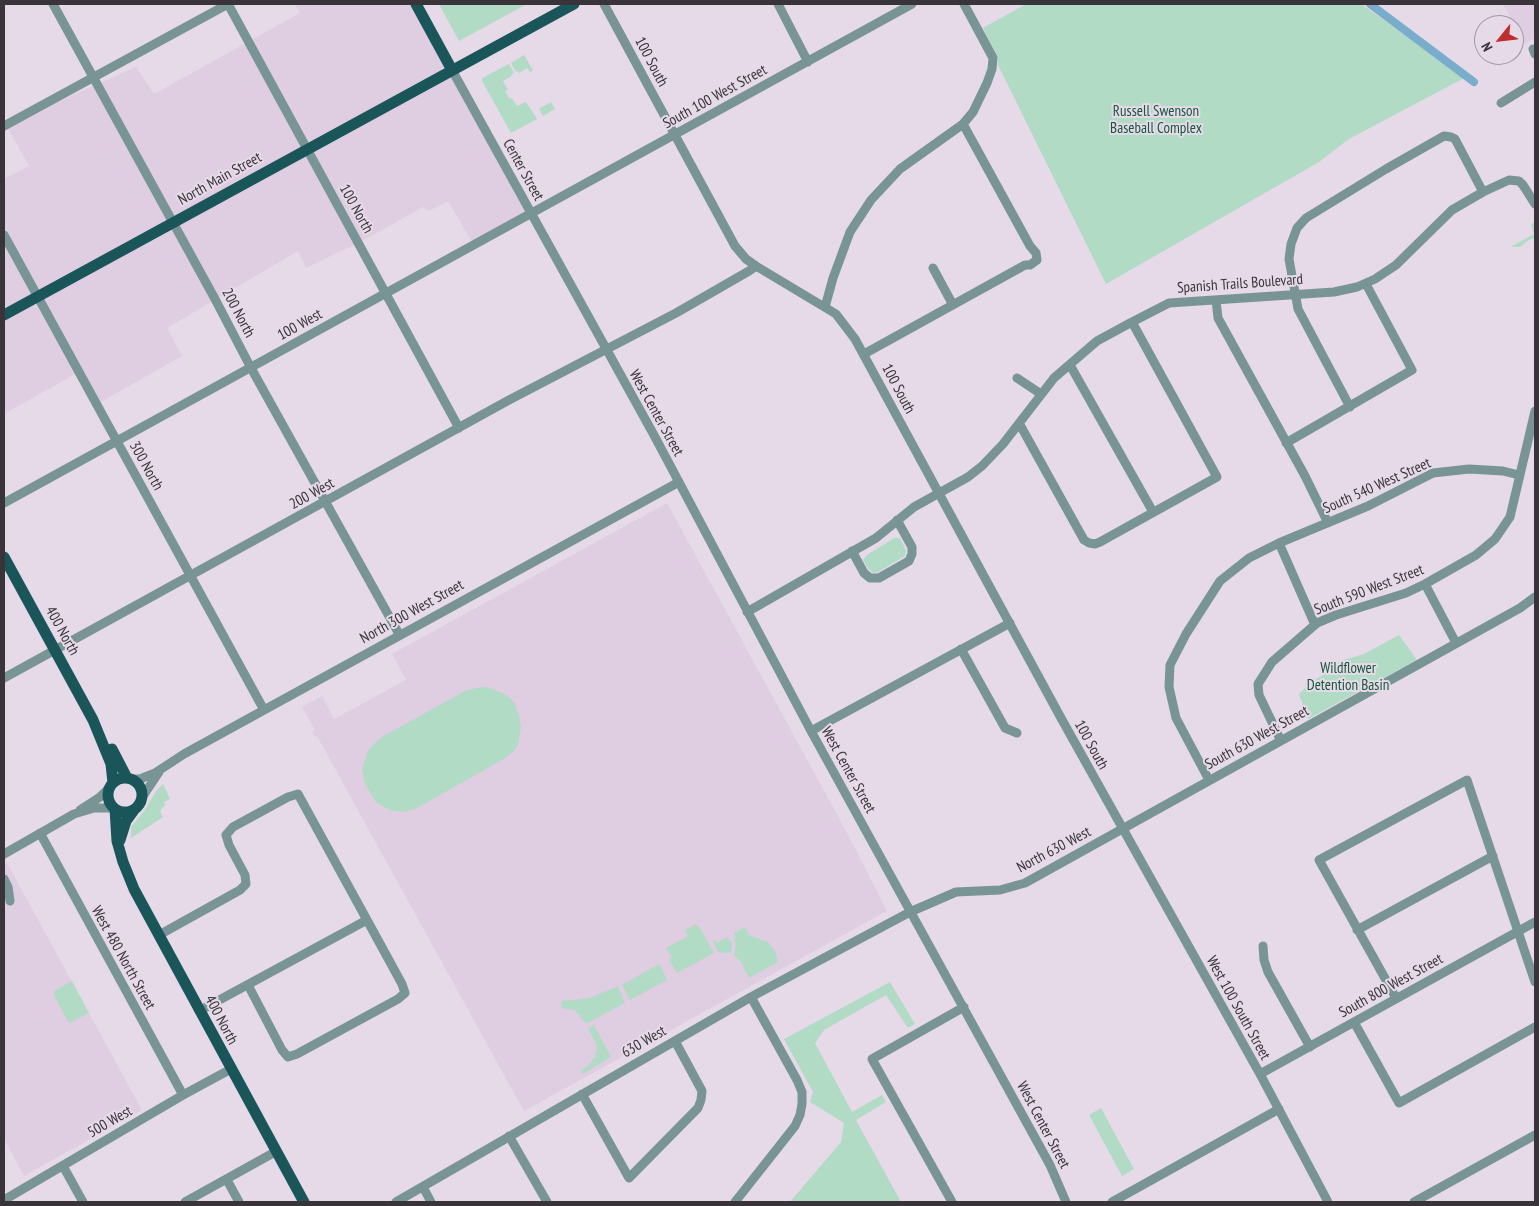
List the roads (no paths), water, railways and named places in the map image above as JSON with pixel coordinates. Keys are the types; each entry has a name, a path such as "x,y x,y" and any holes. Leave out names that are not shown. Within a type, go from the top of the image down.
{"main road":[{"name":"Center Street","path":"416,4 452,70"},
{"name":"North Main Street","path":"4,315 574,4"},
{"name":"400 North","path":"4,557 93,720 129,778"},
{"name":"400 North","path":"93,720 111,764 112,785"},
{"path":"129,778 140,785 143,796 142,801 134,810 124,813 114,808 108,798 112,785 118,779 129,778"},
{"name":"400 North","path":"114,808 120,850 134,889 230,1070 304,1202"},
{"name":"400 North","path":"120,850 124,826 134,810"}],"street":[{"name":"200 North","path":"53,4 251,368 399,634"},
{"path":"4,126 228,4"},
{"name":"100 North","path":"228,4 459,428"},
{"name":"100 South","path":"604,4 727,233 741,252 756,266 836,314 855,339 1122,828"},
{"path":"778,4 808,62"},
{"name":"South 100 West Street","path":"530,215 912,4"},
{"path":"825,307 833,278 850,232 871,200 900,170 963,124 973,112 987,83 992,69 993,58 964,4"},
{"name":"Center Street","path":"452,70 530,215 606,350"},
{"path":"1500,103 1535,82"},
{"path":"864,354 1037,260 1036,253 1030,246 963,124"},
{"path":"1350,407 1298,309 1289,259 1291,244 1298,228 1306,218 1439,137 1451,137 1458,145 1483,192"},
{"name":"Spanish Trails Boulevard","path":"747,612 876,538 914,507 968,477 982,466 1003,444 1054,378 1097,341 1132,322 1169,303 1334,292 1366,284 1396,265 1452,210 1483,192 1514,179 1523,184 1535,204"},
{"name":"100 West","path":"4,503 530,215"},
{"name":"300 North","path":"4,235 264,710"},
{"name":"200 West","path":"4,678 459,428 634,335 756,266"},
{"path":"933,268 953,305"},
{"path":"1286,442 1412,370 1366,284"},
{"path":"1216,300 1218,318 1328,523"},
{"path":"1019,423 1084,540 1089,544 1100,542 1217,477 1132,322"},
{"name":"West Center Street","path":"606,350 679,482 811,731 1050,1164 1066,1202"},
{"path":"1070,365 1153,512"},
{"path":"1017,378 1041,394"},
{"name":"South 590 West Street","path":"1282,741 1259,695 1258,684 1272,662 1315,625 1336,615 1406,593 1425,584 1476,555 1495,539 1510,517 1535,411"},
{"name":"South 540 West Street","path":"1209,780 1176,718 1169,687 1170,666 1186,634 1220,581 1249,558 1368,506 1433,473 1470,469 1503,471 1519,475"},
{"name":"North 300 West Street","path":"160,770 174,759 399,634 679,482"},
{"path":"852,551 864,573 870,578 879,578 909,560 912,554 912,547 897,520"},
{"path":"1280,543 1315,625"},
{"path":"1425,584 1456,643"},
{"name":"South 630 West Street","path":"1122,828 1520,608 1535,597"},
{"path":"811,731 1010,623"},
{"path":"961,649 1005,728 1017,733"},
{"path":"129,778 142,779 160,770"},
{"path":"143,796 160,770"},
{"path":"1396,998 1319,860 1467,780 1535,982"},
{"path":"4,854 74,814 100,797 112,785"},
{"path":"159,936 240,890 246,884 245,875 229,846 226,835 233,827 288,797 298,794 402,984 405,993 398,999 297,1054 288,1057 282,1050 248,985"},
{"path":"74,814 94,808 114,808"},
{"name":"North 630 West","path":"910,912 956,892 1000,890 1025,883 1122,828"},
{"name":"West 100 South Street","path":"1122,828 1260,1074 1328,1202"},
{"name":"West 480 North Street","path":"40,833 183,1095"},
{"path":"1357,930 1493,856"},
{"path":"4,879 8,887 10,901"},
{"name":"630 West","path":"396,1202 751,997 910,912"},
{"path":"199,1011 367,920"},
{"name":"South 800 West Street","path":"1260,1074 1535,922"},
{"path":"1263,946 1264,960 1268,972 1310,1047"},
{"path":"735,1202 796,1126 802,1104 802,1092 798,1080 751,997"},
{"path":"952,1202 872,1059 964,1007"},
{"path":"1354,1022 1399,1103 1535,1027"},
{"path":"582,1094 629,1178 698,1108 701,1100 702,1091 675,1040"},
{"name":"500 West","path":"4,1200 183,1095 230,1070"},
{"path":"1112,1202 1279,1110"},
{"path":"1414,1202 1535,1135"},
{"path":"509,1136 547,1202"},
{"path":"185,1202 275,1152"},
{"path":"63,1166 83,1202"},
{"path":"226,1180 239,1202"},
{"path":"422,1187 432,1202"}],"waterway":[{"path":"1370,4 1474,82"}],"park label":[{"name":"Russell Swenson Baseball Complex","path":"1156,120"},
{"name":"Wildflower Detention Basin","path":"1348,678"}]}
